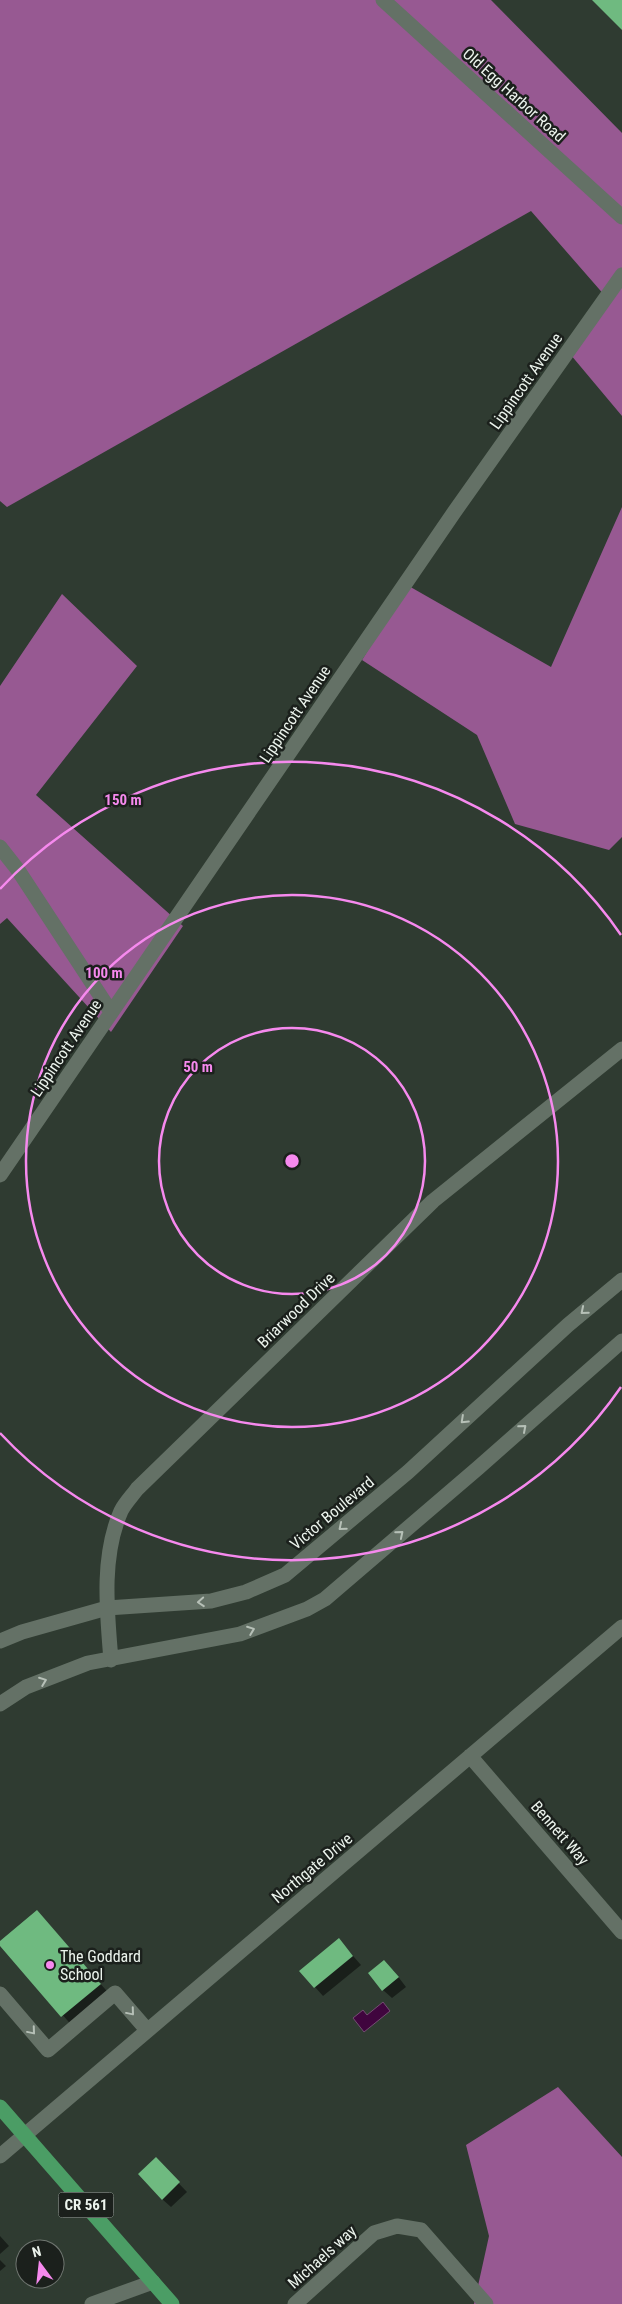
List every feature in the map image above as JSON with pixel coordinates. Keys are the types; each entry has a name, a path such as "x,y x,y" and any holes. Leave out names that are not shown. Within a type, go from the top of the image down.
{"main road":[{"name":"CR 561","path":"0,2107 172,2304"}],"street":[{"name":"Old Egg Harbor Road","path":"383,0 622,217"},
{"name":"Lippincott Avenue","path":"0,1175 454,511 622,275"},
{"path":"0,847 18,870 112,1012"},
{"name":"Briarwood Drive","path":"111,1660 107,1608 110,1553 114,1531 122,1509 137,1489 433,1201 622,1049"},
{"name":"Victor Boulevard","path":"0,1641 22,1632 107,1608 211,1601 246,1592 285,1575 408,1472 568,1325 622,1280"},
{"path":"0,1704 26,1687 88,1663 240,1634 307,1609 325,1598 478,1468 622,1341"},
{"name":"Northgate Drive","path":"0,2156 622,1627"},
{"name":"Bennett Way","path":"470,1756 622,1932"},
{"path":"0,1994 48,2050 115,1993 147,2030"},
{"name":"Michaels way","path":"295,2304 374,2233 397,2226 421,2230 486,2304"},
{"path":"92,2304 153,2282"}],"shaded area":[{"path":"0,0 491,0 622,133 622,416 565,348 606,297 531,211 7,507 0,501"},
{"path":"622,507 622,837 609,850 515,824 477,735 362,660 407,585 551,667"},
{"path":"62,594 137,666 36,795 183,926 111,1032 7,918 0,924 0,686"},
{"path":"383,2002 390,2011 364,2032 353,2018 363,2010 367,2015"},
{"path":"558,2087 622,2157 622,2304 474,2304 489,2236 466,2145"}],"building":[{"path":"592,0 622,0 622,30"},
{"name":"The Goddard School","path":"37,1910 101,1984 61,2017 0,1946 0,1941"},
{"path":"339,1938 353,1956 314,1988 299,1971"},
{"path":"384,1960 399,1977 382,1991 368,1973"},
{"path":"156,2157 180,2182 162,2200 138,2174"}],"place":[{"name":"The Goddard School","path":"50,1965"}]}
